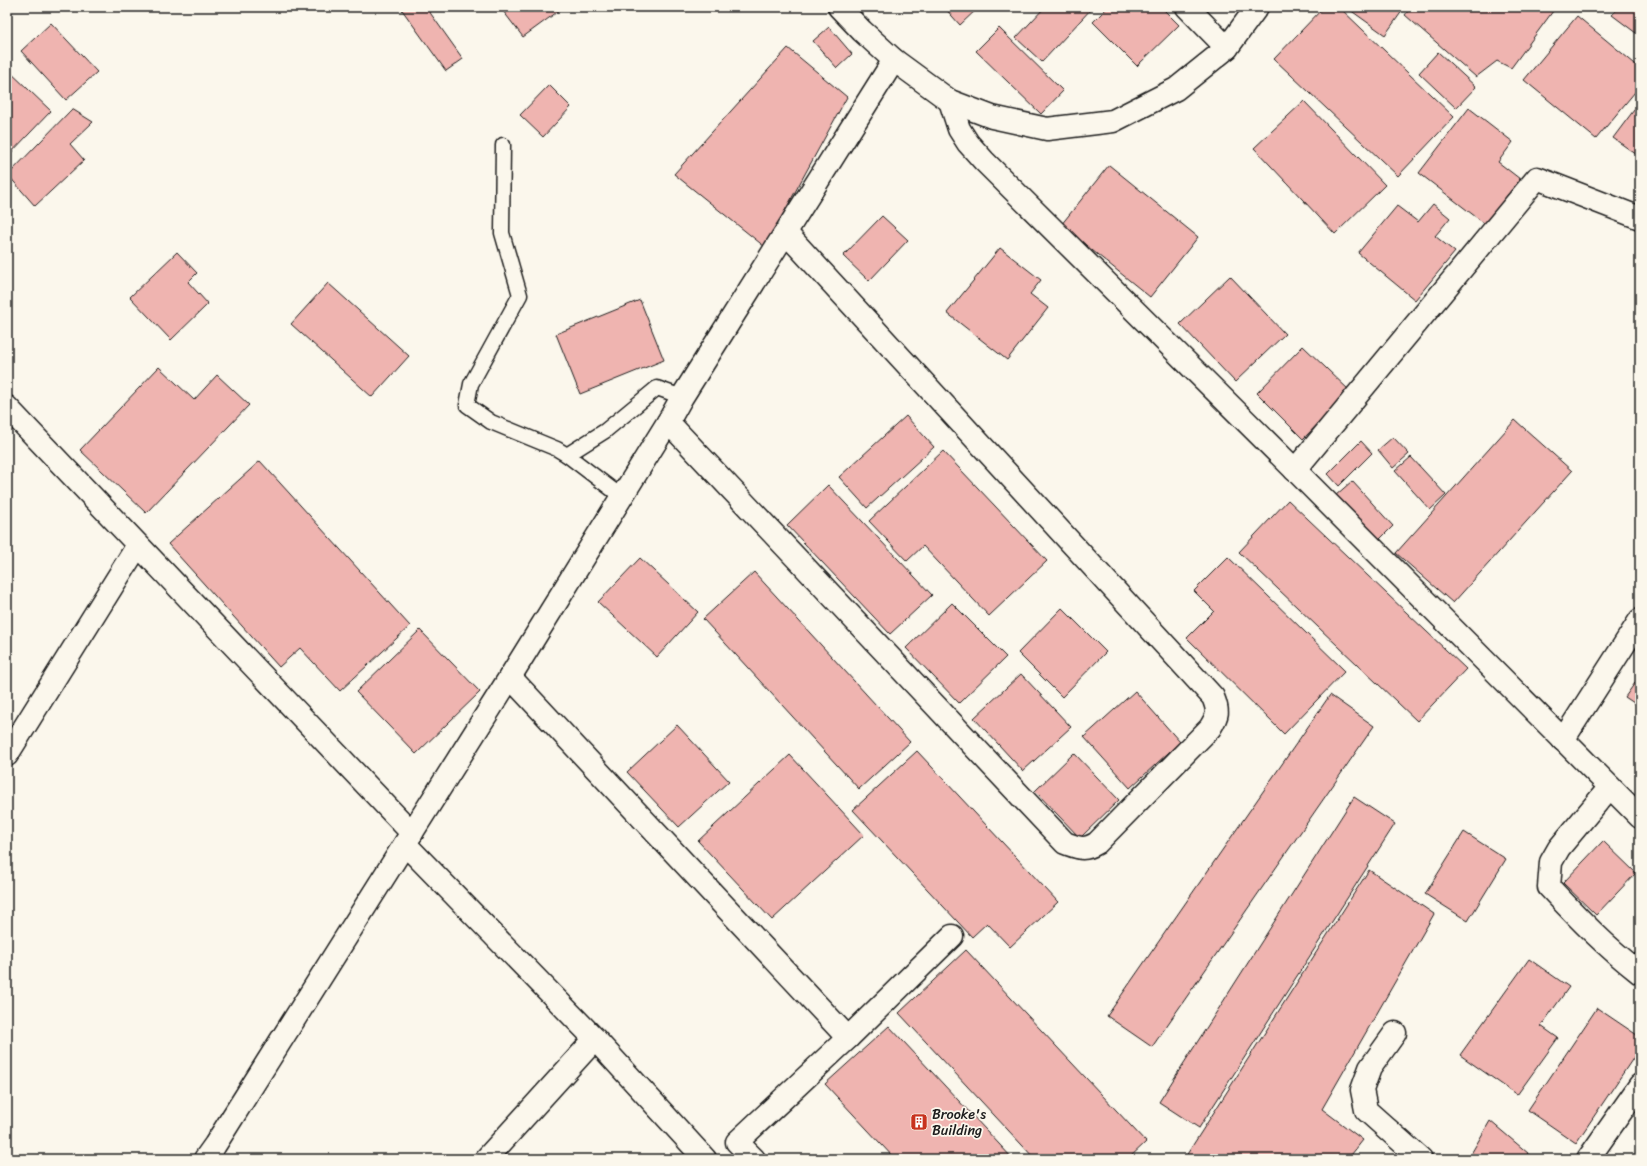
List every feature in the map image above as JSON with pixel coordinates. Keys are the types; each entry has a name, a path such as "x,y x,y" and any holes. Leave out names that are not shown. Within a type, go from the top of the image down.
{"street":[{"path":"839,7 862,31 894,60 950,101 992,117 1047,130 1113,121 1176,89 1227,48 1257,7"},
{"path":"1186,7 1227,48"},
{"path":"205,1159 510,677 622,497 682,397 894,60"},
{"path":"950,101 959,129 984,162 1295,470 1640,817"},
{"path":"1295,470 1537,178 1640,218"},
{"path":"668,422 1065,843 1078,848 1087,848 1097,842 1210,728 1217,717 1217,708 1213,698 786,233"},
{"path":"7,407 138,546 705,1159"},
{"path":"7,755 138,546"},
{"path":"1563,740 1640,620"},
{"path":"510,677 848,1038"},
{"path":"1610,787 1558,848 1551,862 1550,887 1579,920 1611,951 1640,973"},
{"path":"754,1159 737,1142 848,1038 952,936"},
{"path":"1395,1033 1370,1068 1362,1090 1366,1110 1421,1159"},
{"path":"486,1159 595,1039"},
{"path":"1588,1159 1640,1085"}],"lane":[{"path":"502,144 502,233 520,295 470,384 468,405 491,422 557,449 622,497"},
{"path":"567,455 605,431 658,388 682,397"}],"building":[{"path":"400,7 426,7 463,59 446,71"},
{"path":"500,7 564,7 523,37"},
{"path":"944,7 979,7 960,25"},
{"path":"1045,7 1093,7 1042,62 1016,38"},
{"path":"1108,7 1161,7 1179,25 1137,66 1093,22"},
{"path":"1324,7 1339,7 1454,117 1398,176 1274,59"},
{"path":"1346,7 1405,7 1385,35"},
{"path":"1411,7 1556,7 1511,68 1497,61 1476,77 1405,15"},
{"path":"1619,7 1640,7 1640,36 1612,15"},
{"path":"1577,16 1640,68 1640,86 1596,139 1524,80"},
{"path":"51,23 97,72 66,100 21,51"},
{"path":"829,27 852,54 837,68 813,41"},
{"path":"999,28 1063,91 1041,114 976,51"},
{"path":"788,48 847,97 765,247 674,174"},
{"path":"1438,52 1476,87 1456,108 1419,73"},
{"path":"7,69 51,111 7,157"},
{"path":"549,85 571,107 543,137 520,115"},
{"path":"1304,101 1385,185 1335,234 1254,148"},
{"path":"1640,102 1640,157 1613,138"},
{"path":"1469,108 1513,142 1498,162 1520,179 1485,224 1419,173"},
{"path":"72,109 93,122 70,144 84,160 35,206 8,175"},
{"path":"1109,165 1198,237 1150,297 1061,225"},
{"path":"1433,204 1450,218 1435,236 1455,252 1415,300 1358,253 1397,206 1418,222"},
{"path":"882,216 908,240 869,281 843,256"},
{"path":"1000,248 1041,280 1030,294 1048,308 1007,360 947,313"},
{"path":"177,252 197,273 188,282 208,304 171,340 130,297"},
{"path":"1230,276 1285,334 1235,382 1180,324"},
{"path":"328,283 409,356 372,397 291,324"},
{"path":"640,300 664,360 580,394 556,334"},
{"path":"1303,346 1350,391 1303,439 1257,393"},
{"path":"159,367 194,400 217,375 249,405 146,513 80,450"},
{"path":"906,416 934,447 867,508 839,477"},
{"path":"1515,420 1572,471 1453,603 1396,553"},
{"path":"1393,437 1409,454 1393,468 1378,450"},
{"path":"1361,441 1372,453 1339,486 1328,474"},
{"path":"943,451 1047,561 989,616 923,546 907,561 869,521"},
{"path":"1411,457 1446,495 1430,510 1395,471"},
{"path":"260,461 410,626 340,691 300,648 279,667 168,544"},
{"path":"1352,481 1393,526 1377,542 1335,496"},
{"path":"828,485 932,595 890,634 787,525"},
{"path":"1288,500 1466,669 1417,721 1239,552"},
{"path":"1228,557 1345,671 1284,734 1187,638 1214,611 1194,591"},
{"path":"640,558 698,612 657,657 598,602"},
{"path":"754,572 910,742 859,789 703,619"},
{"path":"952,603 1006,657 959,703 906,648"},
{"path":"1062,608 1106,652 1062,697 1018,653"},
{"path":"420,630 480,692 416,754 356,692"},
{"path":"1021,674 1071,727 1023,771 974,718"},
{"path":"1640,676 1640,707 1625,697"},
{"path":"1135,691 1180,742 1130,788 1084,737"},
{"path":"1330,695 1374,726 1152,1047 1107,1016"},
{"path":"677,725 729,781 679,827 627,772"},
{"path":"917,751 1058,902 1010,947 987,923 972,937 853,810"},
{"path":"1074,753 1119,800 1080,838 1035,791"},
{"path":"790,755 864,835 772,920 698,841"},
{"path":"1354,797 1395,824 1199,1128 1159,1102"},
{"path":"1464,832 1506,859 1468,921 1425,894"},
{"path":"1603,841 1636,873 1596,915 1563,883"},
{"path":"1369,870 1434,914 1322,1109 1363,1140 1348,1159 1184,1159"},
{"path":"966,950 1146,1142 1128,1159 1035,1159 899,1013"},
{"path":"1529,959 1569,987 1541,1026 1558,1038 1517,1095 1460,1055"},
{"path":"1597,1008 1640,1037 1640,1048 1576,1143 1528,1110"},
{"name":"Brooke's Building","path":"889,1026 1013,1159 895,1159 825,1084"},
{"path":"1490,1121 1535,1159 1468,1159"}],"place":[{"name":"Brooke's Building","path":"919,1122"}]}
